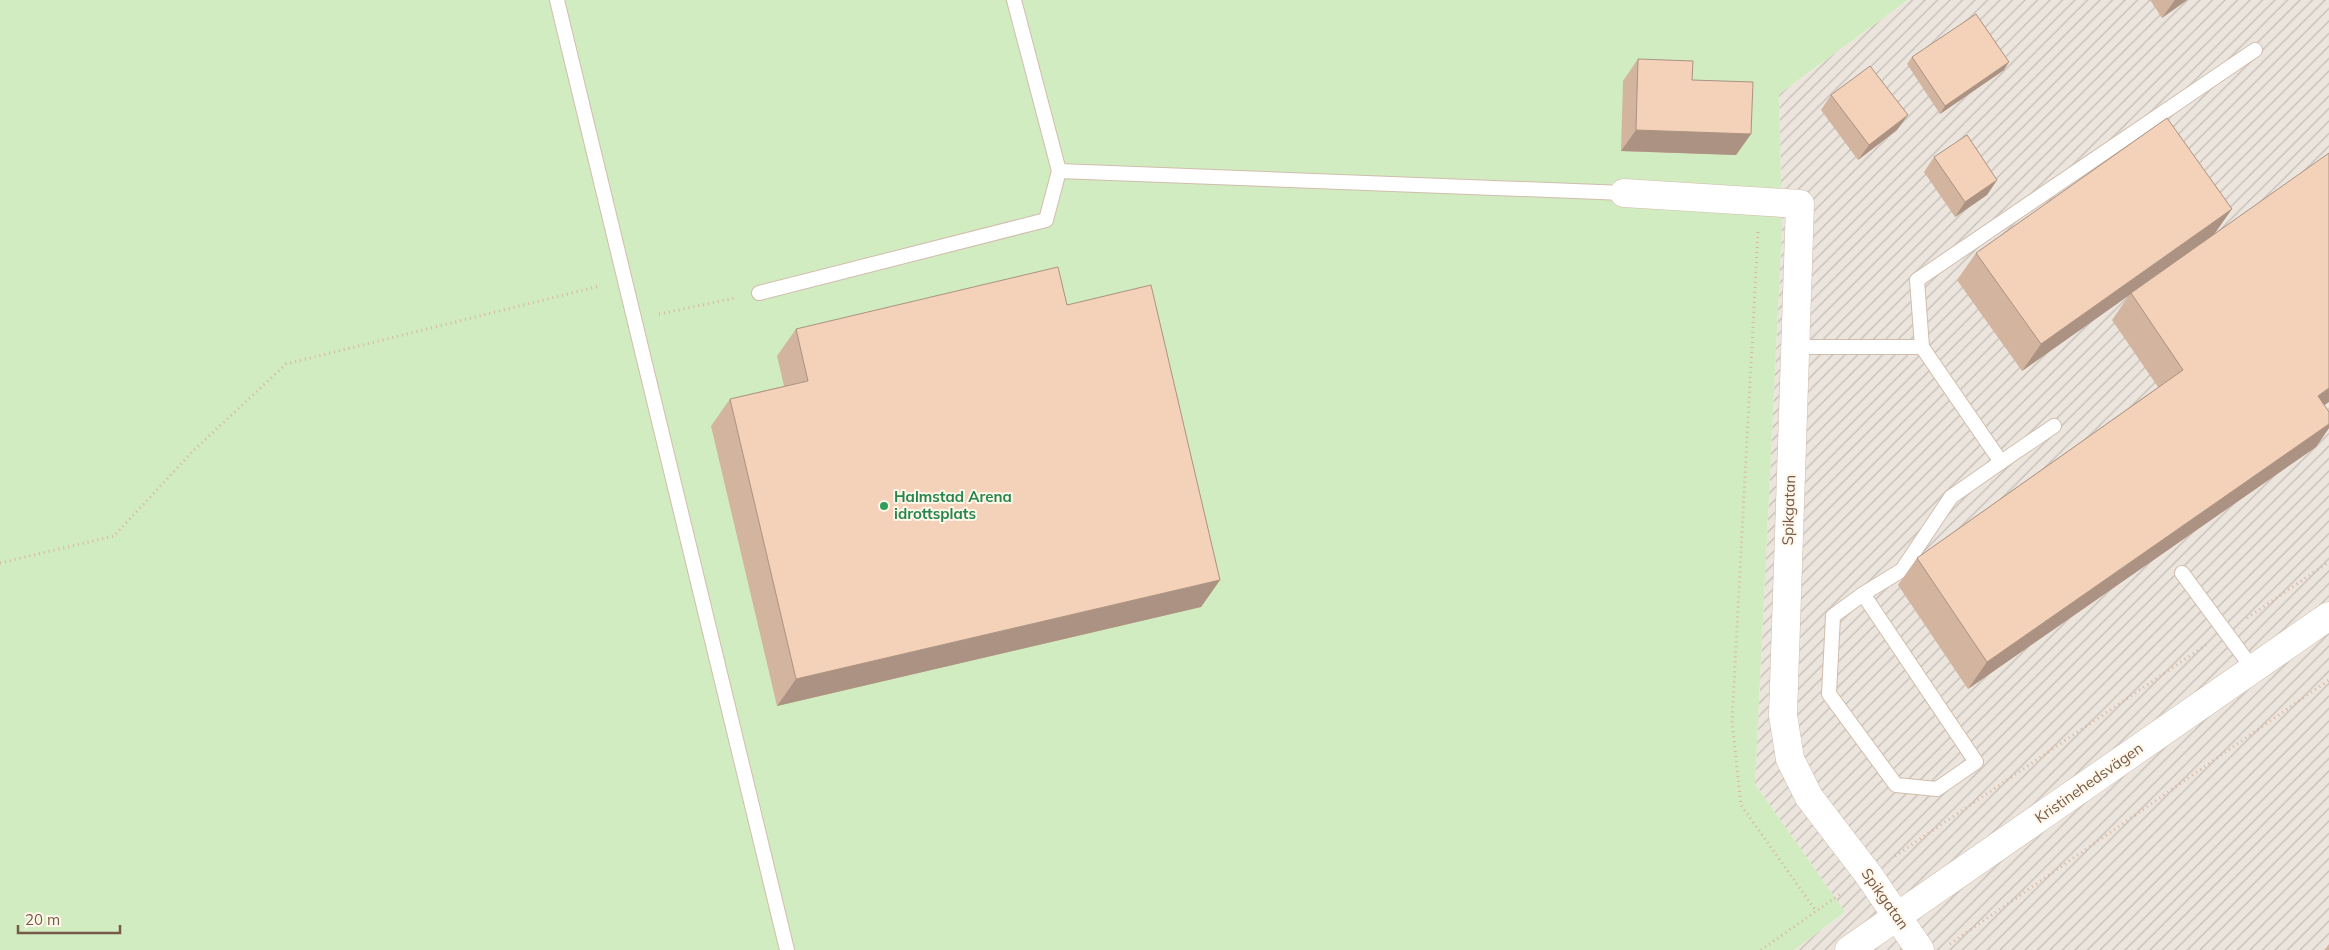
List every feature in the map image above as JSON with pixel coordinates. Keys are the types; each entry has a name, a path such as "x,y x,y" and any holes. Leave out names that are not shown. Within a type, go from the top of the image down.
{"street":[{"name":"Spikgatan","path":"1624,194 1800,204 1783,715 1790,759 1809,797 1868,874 1920,950"},
{"name":"Kristinehedsvägen","path":"1849,950 2329,616"}],"lane":[{"path":"557,0 786,950"},
{"path":"759,293 1046,220 1059,171 1014,0"},
{"path":"2001,462 1922,347 1917,280 2161,121 2255,50"},
{"path":"1059,171 1624,194"},
{"path":"1795,347 1922,347"},
{"path":"1863,594 1976,762 1937,789 1896,785 1829,694 1833,616 1863,594 1902,570 1950,497 2054,426"},
{"path":"2182,573 2253,669"}],"path":[{"path":"1759,202 1732,721 1741,805 1816,911"},
{"path":"0,563 114,536 193,451 286,364 625,280"},
{"path":"635,319 759,293"},
{"path":"1761,950 1868,874 2329,562"},
{"path":"1942,950 2329,680"}],"shaded area":[{"path":"1908,0 2329,0 2329,950 1794,950 1845,912 1755,784 1782,228 1779,94"}],"green space":[{"name":"Halmstad Arena idrottsplats","path":"0,0 1908,0 1779,94 1782,228 1755,784 1845,912 1794,950 0,950"}],"building":[{"path":"1976,14 2009,62 1945,106 1912,57"},
{"path":"1638,59 1693,61 1692,80 1753,82 1751,134 1636,130"},
{"path":"1870,66 1908,115 1869,145 1831,95"},
{"path":"2167,118 2232,209 2041,344 1976,253"},
{"path":"1967,135 1997,180 1965,202 1934,157"},
{"path":"2329,153 2329,388 2318,396 2329,412 2329,424 1987,662 1917,558 2183,370 2131,293"},
{"path":"1058,267 1067,305 1151,285 1220,580 796,679 730,399 808,381 796,329"}],"place":[{"name":"Halmstad Arena idrottsplats","path":"884,506"}]}
